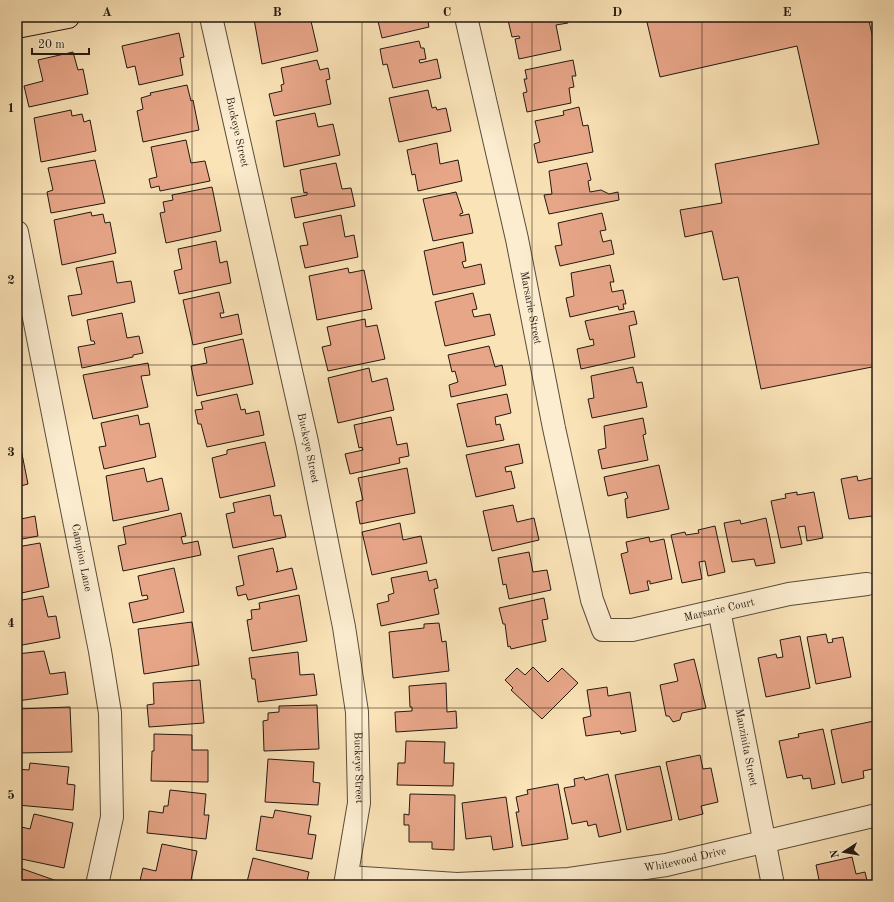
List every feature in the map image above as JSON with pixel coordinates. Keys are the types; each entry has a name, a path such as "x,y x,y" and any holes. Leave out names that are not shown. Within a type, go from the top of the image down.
{"main road":[{"path":"17,27 68,17"}],"street":[{"name":"Buckeye Street","path":"211,17 307,442 345,634 357,712 359,803 346,881"},
{"name":"Marsarie Street","path":"466,17 517,239 554,428 592,600"},
{"name":"Campion Lane","path":"17,232 100,651 110,713 112,817 97,885"},
{"name":"Marsarie Court","path":"592,600 603,630 632,630 789,594 867,584"},
{"name":"Manzinita Street","path":"719,610 773,885"},
{"name":"Whitewood Drive","path":"346,881 457,884 569,879 666,865 877,815"}],"building":[{"path":"261,17 310,17 318,51 262,64 254,19"},
{"path":"377,17 427,17 429,27 382,38"},
{"path":"523,17 567,17 568,23 556,25 561,50 519,59 515,39 520,38 519,36 512,37 508,20"},
{"path":"868,17 877,55 877,366 761,389 738,277 723,280 712,231 685,237 680,210 722,203 715,164 819,144 797,46 660,77 646,18"},
{"path":"179,33 184,57 180,58 183,75 139,85 135,66 127,68 122,46"},
{"path":"419,41 421,48 424,48 426,59 419,60 420,63 437,59 441,78 393,88 387,64 383,65 380,49"},
{"path":"73,52 78,70 83,69 88,94 29,107 24,86 43,81 38,60"},
{"path":"317,60 320,70 328,68 330,79 326,80 331,104 274,116 269,94 282,91 281,85 284,84 281,68"},
{"path":"573,60 576,76 572,76 574,87 569,88 571,103 527,112 523,93 527,92 524,79 527,79 525,70"},
{"path":"187,85 191,101 193,100 199,130 143,142 137,111 143,109 141,98 151,95 150,93"},
{"path":"428,90 432,108 436,107 437,110 446,108 451,131 399,142 389,98"},
{"path":"579,107 583,126 588,125 593,152 538,163 534,144 540,142 535,121 564,115 563,111"},
{"path":"71,110 72,116 82,114 84,122 90,120 96,151 41,162 34,118"},
{"path":"315,113 318,127 333,124 340,155 284,167 276,121"},
{"path":"186,140 191,163 205,161 210,181 160,191 159,186 151,188 149,179 157,177 151,147"},
{"path":"437,143 440,164 458,160 462,181 418,191 415,174 412,175 407,150"},
{"path":"95,160 105,203 51,213 47,192 53,190 48,168"},
{"path":"336,163 342,189 351,188 355,206 295,218 291,198 307,195 307,192 304,193 300,170"},
{"path":"587,163 591,180 588,181 590,192 601,190 609,194 618,192 619,200 549,214 544,195 552,194 549,171"},
{"path":"212,187 221,231 166,243 160,213 165,212 163,202 173,200 172,195"},
{"path":"456,192 463,213 460,214 460,216 469,214 473,233 433,241 423,199"},
{"path":"91,212 92,216 103,214 105,223 110,222 116,253 62,265 54,220"},
{"path":"602,213 606,230 600,231 603,242 611,240 614,254 560,266 555,246 562,245 558,223"},
{"path":"341,215 345,237 354,235 358,257 305,268 300,246 308,245 303,223"},
{"path":"216,241 220,263 227,261 231,283 179,294 174,271 182,269 178,249"},
{"path":"463,242 466,261 462,262 464,268 481,264 485,284 433,295 424,251"},
{"path":"113,261 117,283 131,281 135,302 72,316 68,296 82,294 76,268"},
{"path":"610,265 614,282 610,282 612,292 623,290 626,304 623,304 624,309 619,310 618,306 570,317 566,298 574,296 571,273"},
{"path":"348,268 349,273 364,270 372,309 317,320 309,276"},
{"path":"219,292 224,313 220,313 221,318 238,314 242,334 193,345 183,300"},
{"path":"473,293 477,309 472,310 474,317 490,314 495,335 445,346 435,302"},
{"path":"634,311 637,324 629,326 635,357 581,369 577,349 594,345 593,339 590,340 585,321"},
{"path":"122,313 127,338 139,336 143,353 133,355 133,357 82,368 78,347 95,344 94,341 91,341 87,320"},
{"path":"365,319 366,327 377,325 385,359 328,371 322,347 331,345 327,327"},
{"path":"243,339 253,384 197,396 191,366 207,363 204,348"},
{"path":"489,346 495,367 502,365 506,385 451,397 449,385 458,382 455,371 452,372 448,355"},
{"path":"148,363 150,375 141,376 148,407 93,419 83,375"},
{"path":"633,367 637,383 642,382 647,407 592,418 588,399 594,398 591,376"},
{"path":"369,368 372,382 387,378 394,410 338,423 328,378"},
{"path":"237,394 241,410 245,409 246,414 259,411 264,435 207,447 201,424 198,424 195,410 203,409 201,402"},
{"path":"507,394 511,413 495,417 496,425 500,424 504,440 467,447 457,404"},
{"path":"138,415 140,425 149,423 156,457 104,469 99,447 106,446 101,423"},
{"path":"391,417 397,445 407,443 409,456 399,458 400,463 350,474 345,454 363,450 362,447 359,448 354,425"},
{"path":"643,418 646,434 643,435 648,460 602,469 598,450 606,448 604,426"},
{"path":"19,439 28,484 17,487 17,440"},
{"path":"265,442 275,486 220,498 212,458 227,454 227,450"},
{"path":"519,444 523,463 505,467 506,472 511,471 515,488 476,497 466,455"},
{"path":"659,465 669,509 627,518 625,499 628,498 626,492 608,496 604,477"},
{"path":"144,468 147,482 162,478 169,510 113,521 106,476"},
{"path":"407,468 415,513 360,524 356,502 363,500 358,478"},
{"path":"857,476 858,481 877,477 877,522 873,523 872,516 849,519 841,479"},
{"path":"797,492 797,495 814,492 823,538 807,541 805,526 798,527 802,544 781,548 771,501 786,498 785,494"},
{"path":"270,495 274,516 281,515 286,537 233,548 226,514 235,512 233,503"},
{"path":"17,499 21,519 35,516 38,536 17,540"},
{"path":"513,505 517,522 534,518 539,540 492,551 483,511"},
{"path":"181,513 186,536 181,537 183,544 198,541 201,555 123,571 118,546 126,544 123,527"},
{"path":"766,518 775,563 756,566 754,559 732,562 724,523 740,520 741,524"},
{"path":"400,523 403,540 421,536 427,563 372,575 362,532"},
{"path":"715,526 725,572 708,576 705,561 699,562 702,579 682,583 671,535 685,532 686,535 699,533 698,530"},
{"path":"649,537 650,542 664,539 672,579 650,584 650,581 647,581 649,590 630,594 621,554 628,552 626,542"},
{"path":"40,543 49,587 17,594 17,547"},
{"path":"273,548 278,570 276,572 292,568 297,589 248,600 246,594 238,596 236,587 244,585 238,556"},
{"path":"529,552 533,572 547,570 551,590 509,599 506,584 503,585 498,558"},
{"path":"174,568 184,612 133,623 129,603 148,599 147,595 142,596 138,576"},
{"path":"427,571 429,581 436,579 438,588 434,589 439,614 381,626 377,604 389,601 388,595 394,593 391,578"},
{"path":"299,595 307,641 252,651 247,620 252,619 251,610 260,609 259,603"},
{"path":"43,596 48,617 56,616 60,638 17,646 17,601"},
{"path":"544,598 548,619 542,620 546,641 511,649 510,646 508,647 505,624 503,624 499,608"},
{"path":"192,622 199,665 144,674 138,629"},
{"path":"439,623 442,642 446,641 449,671 393,678 389,632 424,628 424,624"},
{"path":"826,634 828,643 833,642 832,639 843,637 851,677 816,684 807,637"},
{"path":"800,636 810,688 766,697 758,658 776,654 777,658 783,657 780,640"},
{"path":"44,651 50,674 65,672 68,694 17,701 17,654"},
{"path":"298,652 300,675 314,674 317,695 258,702 255,679 252,679 249,658"},
{"path":"694,659 706,708 682,713 680,720 673,722 669,716 666,716 660,685 678,681 674,664"},
{"path":"533,667 548,682 562,668 578,683 542,719 511,690 513,688 505,680 517,668 525,675"},
{"path":"200,680 204,723 149,727 147,705 154,704 153,683"},
{"path":"446,683 447,712 456,711 457,728 396,732 395,712 412,711 412,707 410,707 409,686"},
{"path":"607,687 608,696 630,692 636,731 621,734 620,731 586,736 583,718 591,716 587,690"},
{"path":"317,705 319,749 264,751 263,721 268,720 268,713 279,712 279,706"},
{"path":"70,707 72,752 17,753 17,709"},
{"path":"874,721 877,735 877,768 863,771 864,778 842,783 831,730"},
{"path":"823,729 835,784 812,789 810,778 803,779 802,775 787,778 779,741 799,737 798,734"},
{"path":"154,734 192,735 192,750 208,750 208,782 151,781"},
{"path":"406,741 445,742 444,763 454,763 453,786 397,785 398,763 405,763"},
{"path":"700,755 703,769 711,768 718,802 701,806 703,814 679,820 666,762"},
{"path":"268,759 314,762 313,782 320,783 318,805 265,802"},
{"path":"30,763 69,767 67,784 75,785 73,810 17,805 17,769 29,770"},
{"path":"660,766 672,820 627,830 615,775"},
{"path":"608,774 621,832 599,837 596,824 588,826 587,821 572,824 564,788 575,786 574,779 584,777 585,780"},
{"path":"558,784 568,839 522,846 516,812 519,812 516,797 528,794 527,790"},
{"path":"170,790 206,794 204,815 209,815 206,839 147,833 149,811 163,813 164,806 168,806"},
{"path":"410,794 455,795 454,850 432,849 432,842 409,842 409,825 404,825 404,814 409,815"},
{"path":"506,797 513,847 493,850 491,836 466,839 462,803"},
{"path":"275,810 311,816 308,834 316,835 312,859 256,850 261,816 273,818"},
{"path":"34,814 73,823 64,868 17,858 17,826 30,829"},
{"path":"162,844 197,851 190,885 139,885 143,868 156,871"},
{"path":"852,857 856,874 865,872 868,885 820,885 816,865"},
{"path":"253,858 309,872 306,885 256,885 247,882"},
{"path":"20,868 57,881 55,885 17,885 17,876"}]}
